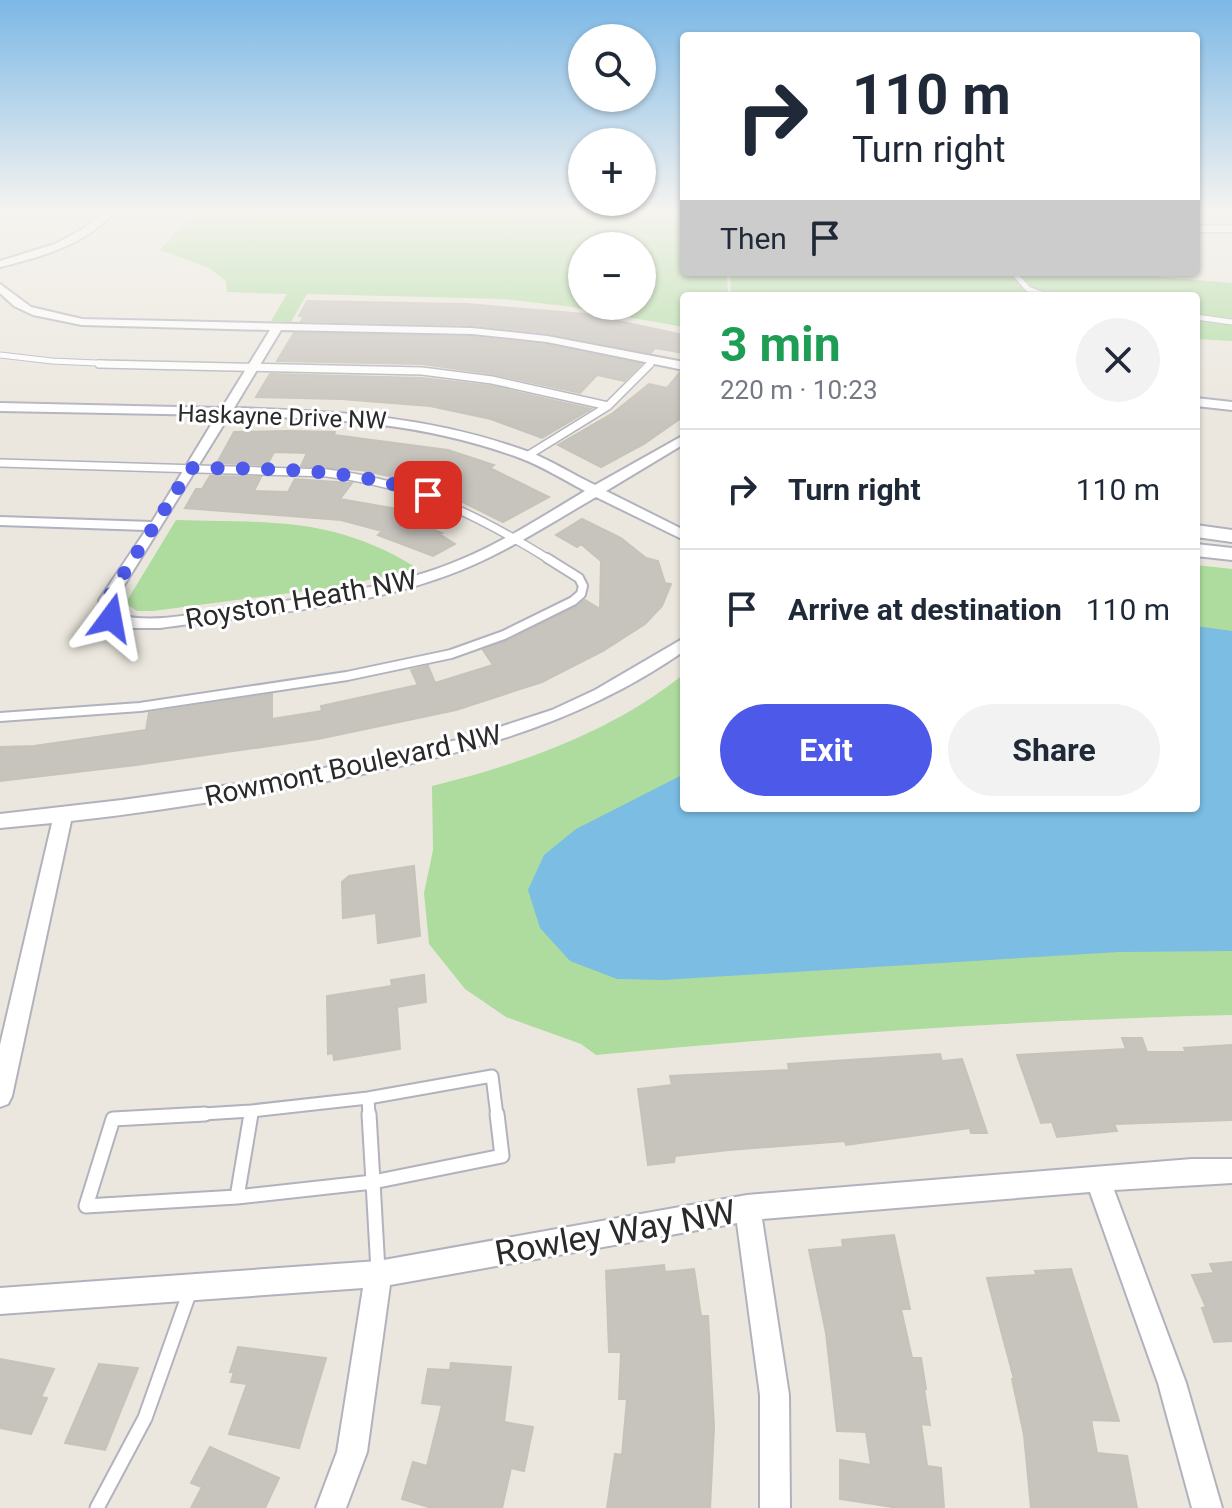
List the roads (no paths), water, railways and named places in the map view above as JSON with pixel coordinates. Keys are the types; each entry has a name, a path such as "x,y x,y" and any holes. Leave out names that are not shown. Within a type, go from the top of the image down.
{"street":[{"path":"0,287 15,305 43,315 82,322 521,335 680,365"},
{"path":"0,309 15,305"},
{"name":"Royston Heath NW","path":"277,327 156,526 107,600 111,618 132,623 160,623 351,596 420,579 466,563 514,539 680,441"},
{"path":"1200,402 1232,406"},
{"name":"Haskayne Drive NW","path":"0,407 324,414 384,419 446,430 527,456 680,534"},
{"path":"0,521 156,526"},
{"path":"1200,532 1232,536"},
{"path":"1200,550 1232,554"},
{"name":"Rowmont Boulevard NW","path":"0,821 277,784 459,748 526,728 579,707 625,684 680,646"},
{"path":"0,1096 63,815"},
{"name":"Rowley Way NW","path":"0,1301 378,1274 747,1208 1192,1171 1232,1171"},
{"path":"1098,1180 1146,1303 1193,1449 1207,1508"},
{"path":"747,1208 770,1341 779,1438 775,1508"},
{"path":"331,1508 352,1452 378,1274"}],"lane":[{"path":"1200,318 1232,322"},
{"path":"0,355 70,362 424,371 514,384 608,406"},
{"path":"527,456 608,406 654,360"},
{"path":"0,463 327,473 363,478 407,488 449,503 579,578 583,586 581,594 504,635 451,654 347,676 154,705 0,717"},
{"path":"492,1076 502,1156 374,1182 237,1197 86,1206 113,1119 251,1111 368,1098 492,1076"},
{"path":"368,1098 378,1274"},
{"path":"237,1197 251,1111"},
{"path":"97,1508 145,1418 191,1289"}],"water":[{"path":"1200,627 1232,631 1232,951 1119,952 663,980 617,979 570,961 540,928 528,890 544,855 576,829 680,776 680,812 1200,812"}]}
